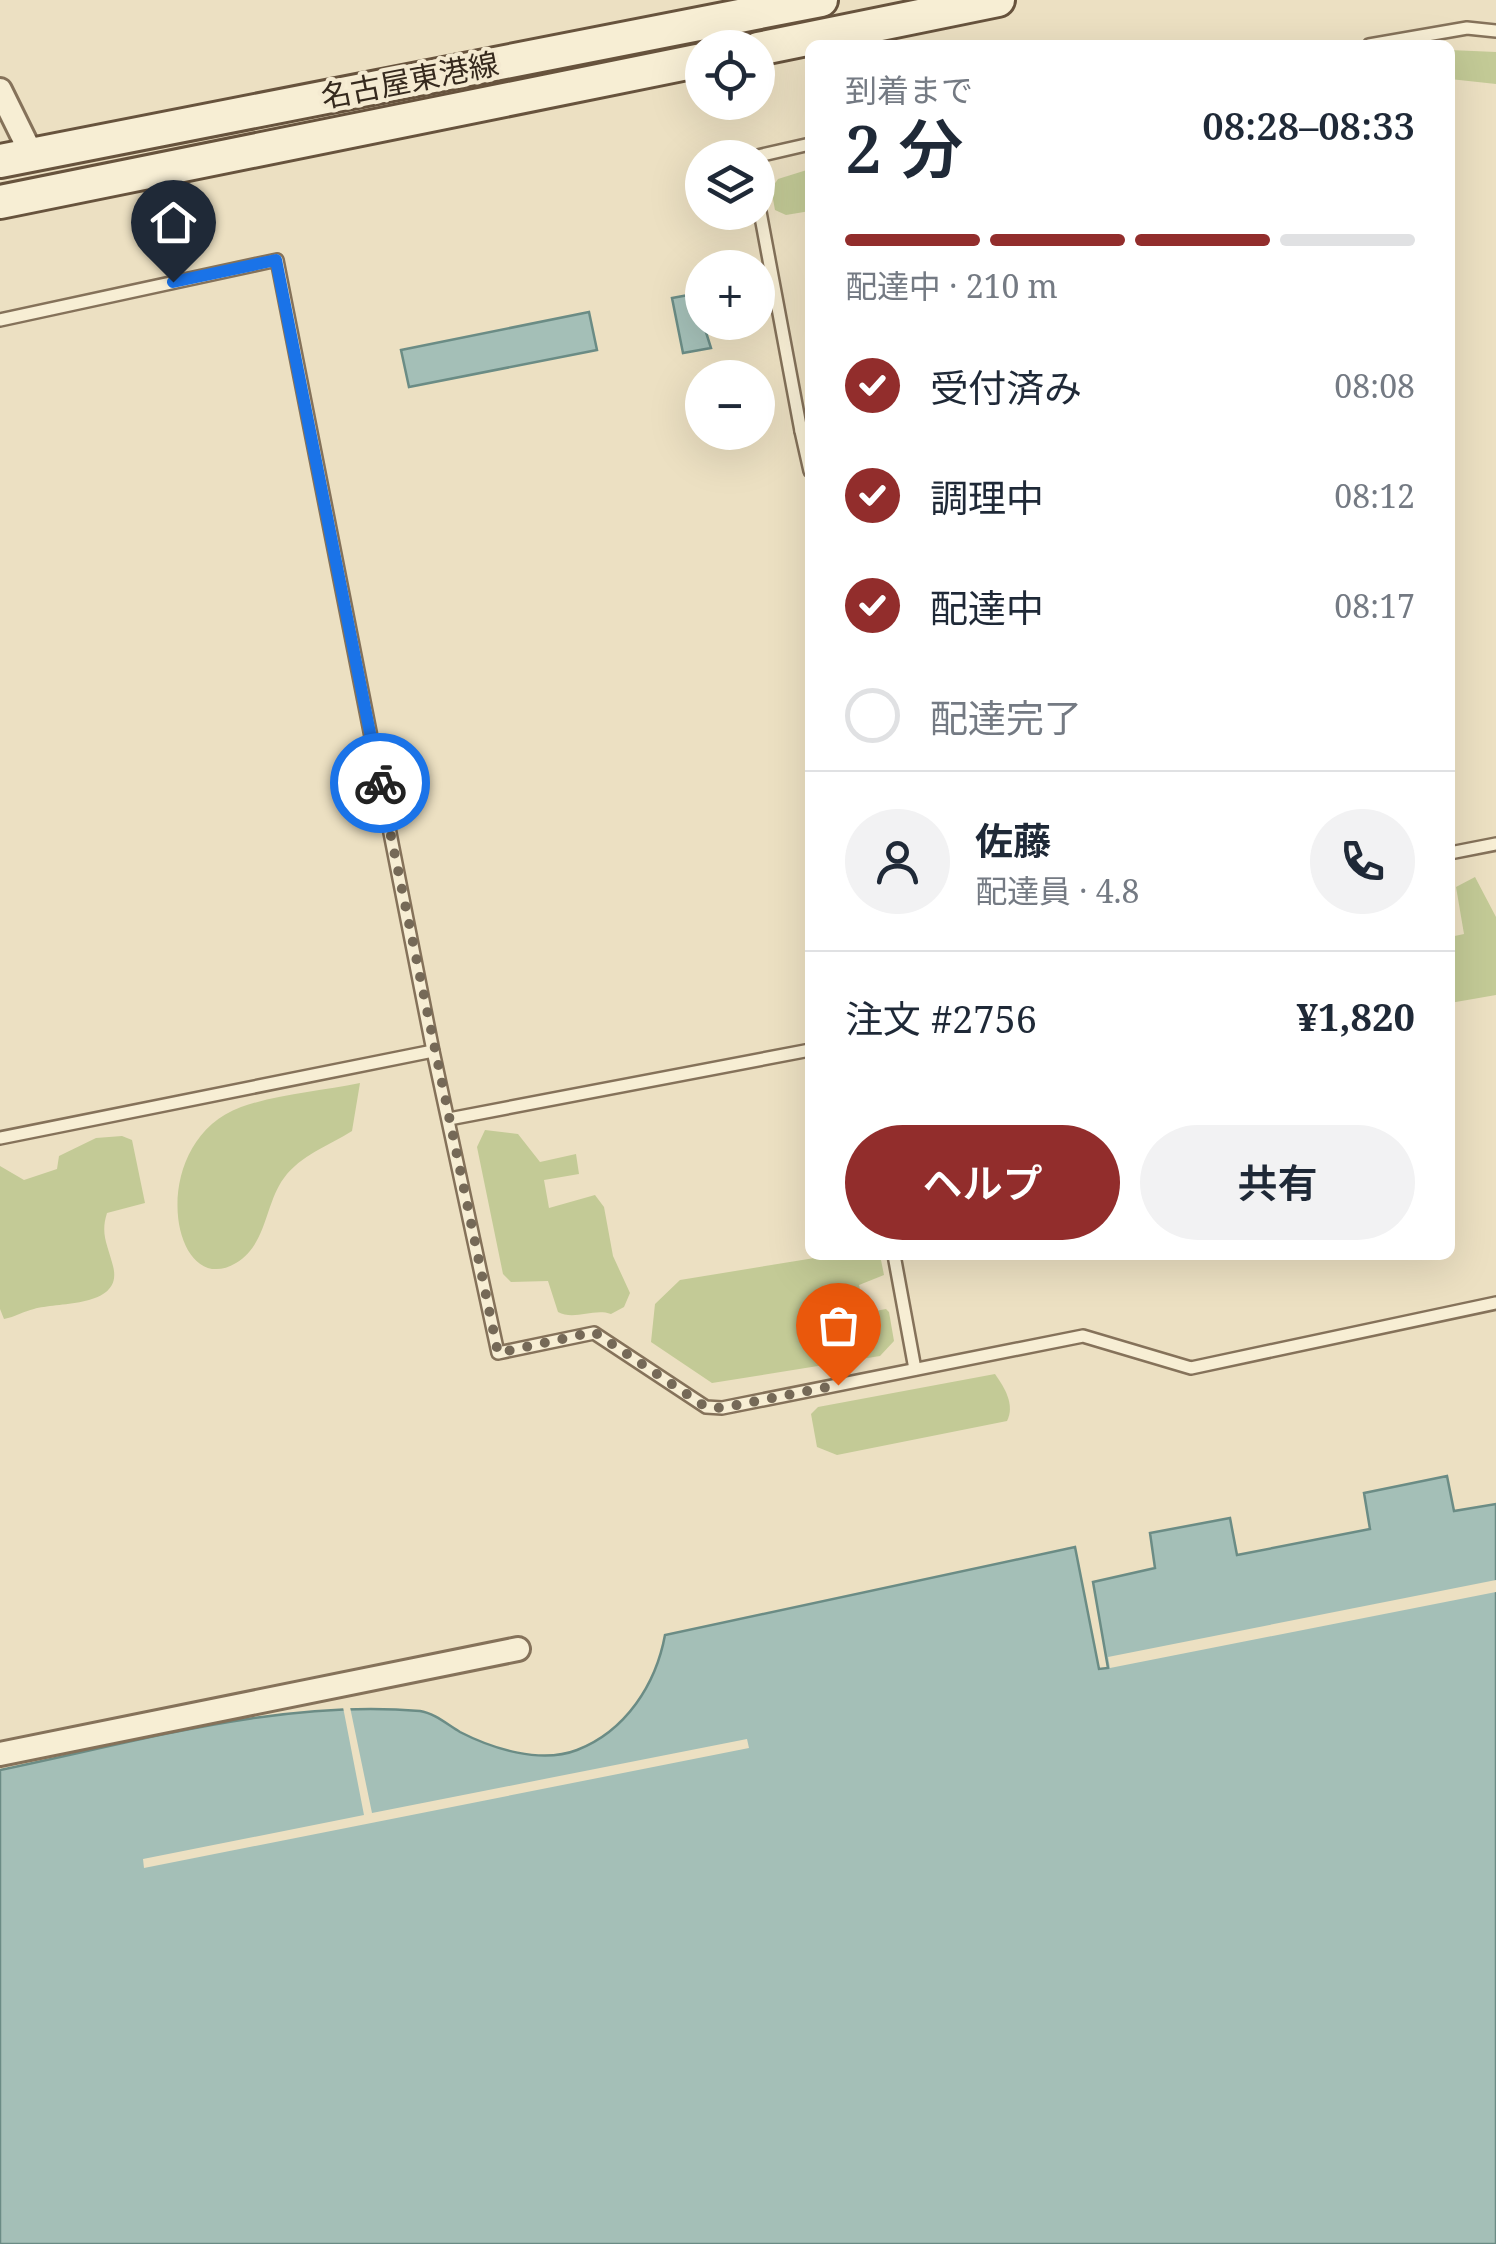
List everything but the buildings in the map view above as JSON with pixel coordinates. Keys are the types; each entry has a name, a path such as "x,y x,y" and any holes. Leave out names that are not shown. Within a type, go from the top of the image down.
{"main road":[{"name":"名古屋東港線","path":"16,158 749,7 820,0"},
{"path":"775,45 998,0"},
{"name":"名古屋東港線","path":"0,202 685,63"}],"street":[{"path":"0,90 16,158"},
{"path":"0,1754 518,1649"}],"lane":[{"path":"1398,40 1467,28 1496,31"},
{"path":"775,152 805,145"},
{"path":"764,230 805,425"},
{"path":"0,320 276,260 432,1051 498,1353 594,1332 706,1407 722,1408 1083,1336 1191,1368 1496,1304"},
{"path":"1455,852 1496,844"},
{"path":"0,1138 432,1051"},
{"path":"449,1119 805,1051"},
{"path":"895,1260 916,1370"}],"green space":[{"path":"1455,50 1496,52 1496,84 1455,80"},
{"path":"805,171 805,212 786,215 775,210 775,183"},
{"path":"1475,877 1496,917 1496,995 1455,1002 1455,936 1464,934 1456,887"},
{"path":"360,1083 352,1131 307,1157 284,1178 260,1235 246,1255 236,1263 214,1269 196,1260 183,1240 178,1213 180,1182 190,1152 210,1126 241,1107"},
{"path":"485,1130 518,1134 540,1162 576,1154 579,1174 544,1180 549,1208 595,1195 604,1207 613,1256 630,1293 624,1307 611,1314 564,1314 558,1312 548,1281 511,1282 503,1274 477,1147"},
{"path":"122,1136 132,1140 145,1203 107,1213 105,1234 114,1280 109,1289 87,1301 34,1309 4,1319 0,1309 0,1166 24,1180 57,1169 59,1156 96,1138"},
{"path":"805,1260 881,1260 884,1275 859,1285 865,1313 886,1309 889,1312 894,1341 880,1356 712,1383 651,1342 655,1304 680,1280"},
{"path":"995,1374 1009,1403 1007,1421 837,1455 817,1447 811,1414 818,1407"}],"water":[{"path":"685,296 685,340 708,340 711,348 683,353 672,298"},
{"path":"589,312 597,350 409,387 401,350"},
{"path":"1447,1476 1454,1511 1496,1504 1496,2244 0,2244 0,1770 208,1725 314,1711 367,1709 425,1712 502,1749 533,1755 563,1754 594,1742 636,1704 654,1671 665,1635 1075,1547 1099,1669 1108,1668 1093,1582 1155,1568 1150,1533 1230,1518 1237,1555 1370,1529 1364,1493"}],"pier":[{"path":"1496,1580 1496,1592 1110,1668 1108,1657"},
{"path":"343,1707 350,1707 372,1813 747,1739 749,1748 144,1868 143,1859 364,1815"}],"way so far":[{"path":"380,783 432,1051 498,1353 594,1332 706,1407 722,1408 838,1385"}],"route":[{"path":"173,282 276,260 380,783"}]}
